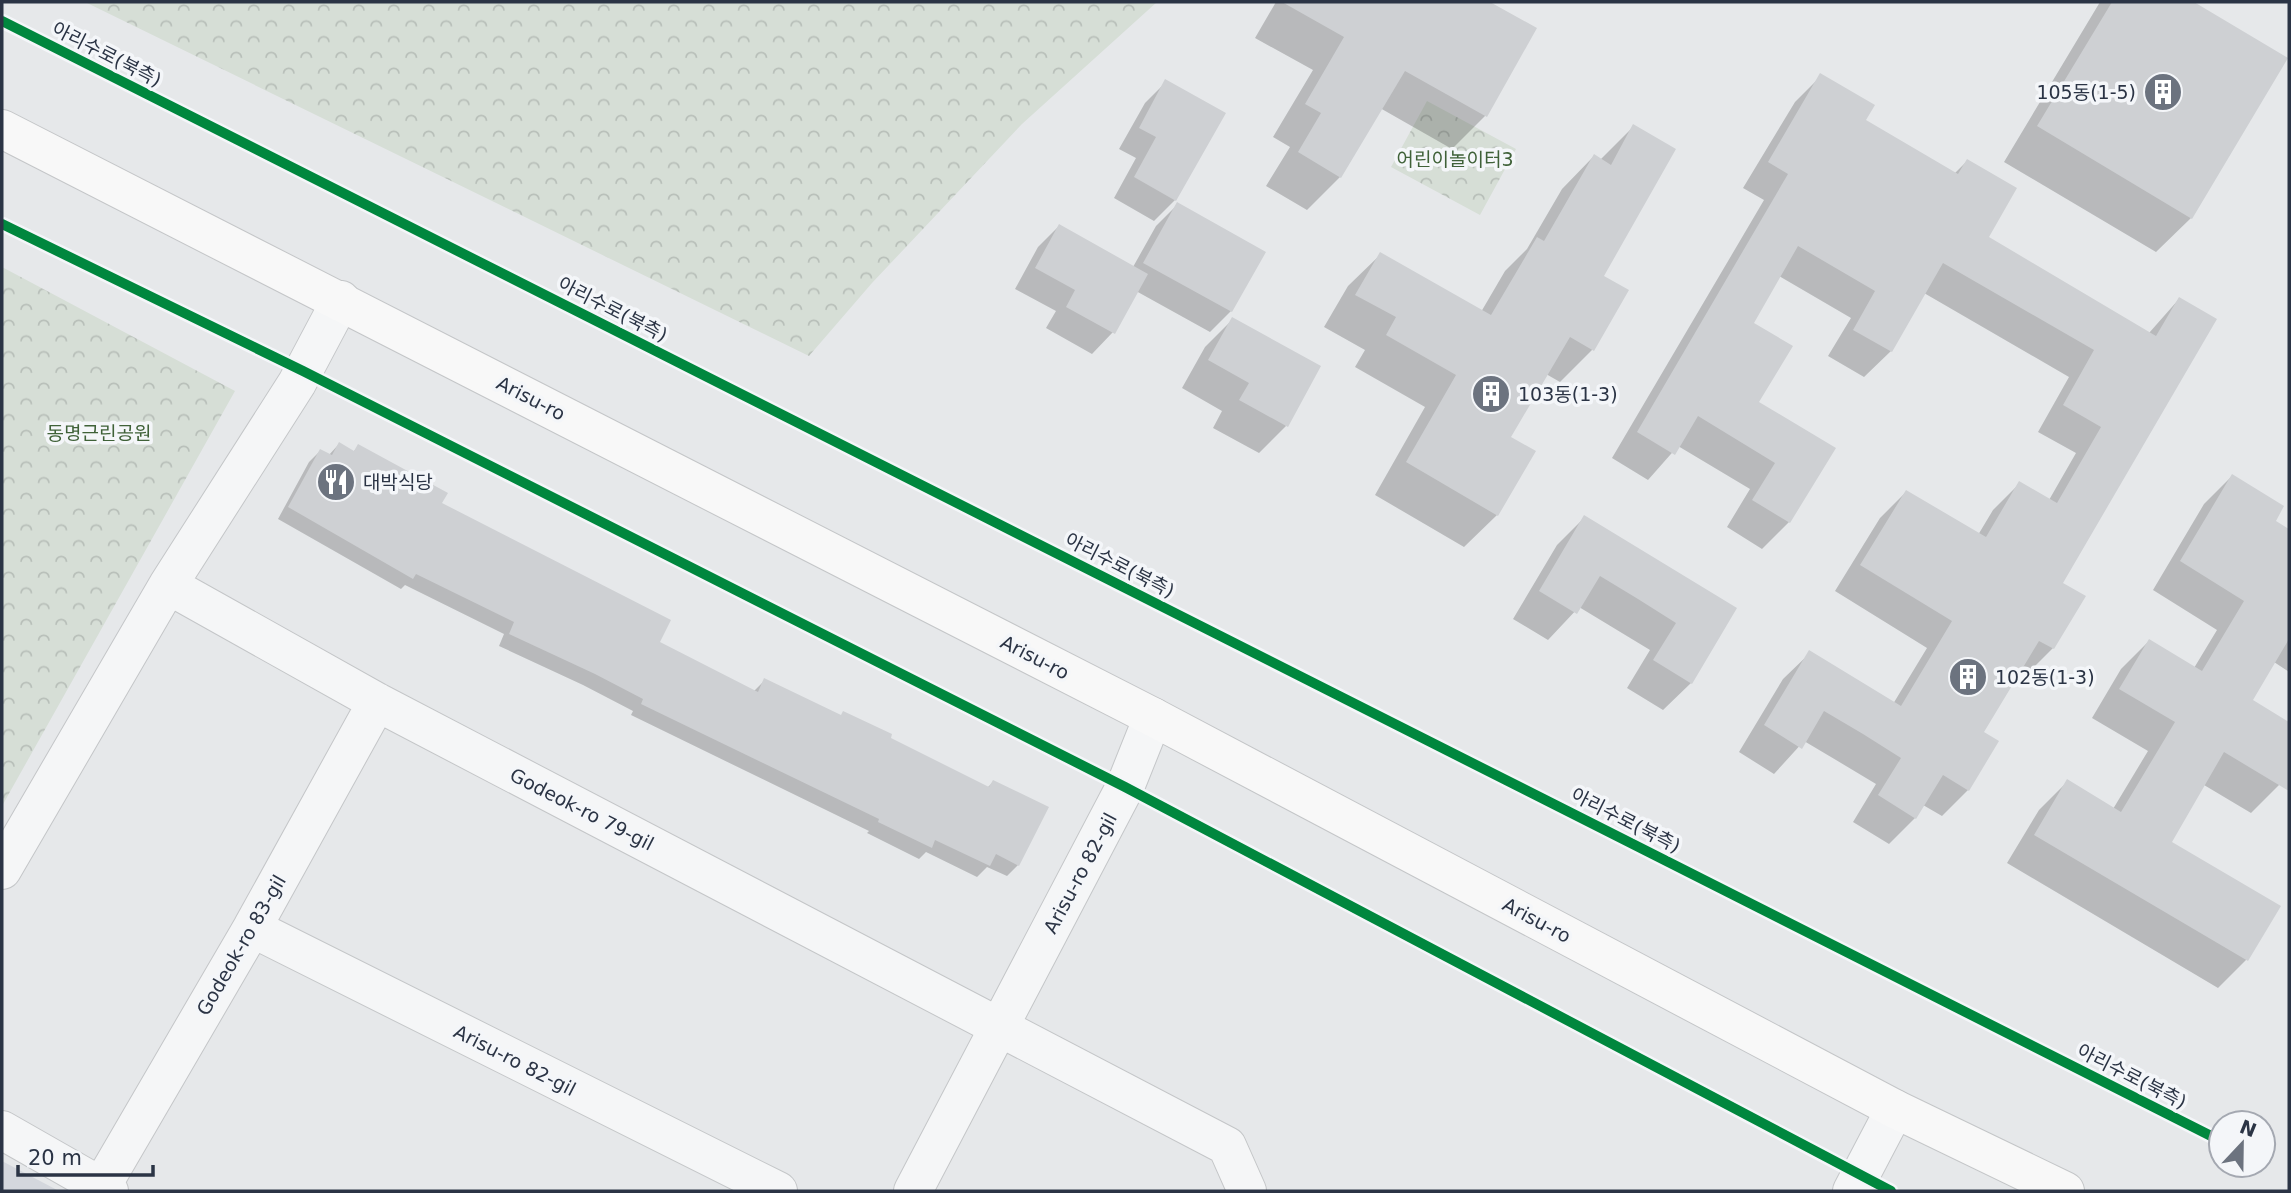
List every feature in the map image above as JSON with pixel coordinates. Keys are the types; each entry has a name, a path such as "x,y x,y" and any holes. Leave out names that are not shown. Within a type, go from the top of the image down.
{"main road":[{"name":"Arisu-ro","path":"2,130 341,300 1153,717 1895,1109 2065,1191"}],"street":[{"path":"2,870 168,585 297,383 341,300"},
{"name":"Godeok-ro 79-gil","path":"168,585 377,702 1000,1026"},
{"name":"Godeok-ro 83-gil","path":"2,1130 105,1189 377,702"},
{"name":"Arisu-ro 82-gil","path":"914,1191 1125,788 1153,717"},
{"name":"Arisu-ro 82-gil","path":"252,928 778,1191"},
{"path":"1000,1026 1227,1146 1247,1191"},
{"path":"1852,1191 1895,1109"}],"shaded area":[{"path":"2,1161 59,1191 2,1191"}],"green space":[{"path":"85,2 1157,2 1022,124 872,283 809,356"},
{"name":"어린이놀이터3","path":"1427,101 1516,149 1480,215 1391,167"},
{"name":"동명근린공원","path":"2,267 235,391 2,806"}],"building":[{"path":"1282,2 1490,2 1537,28 1487,117 1405,71 1341,178 1298,152 1321,113 1305,104 1344,37"},
{"name":"105동(1-5)","path":"2112,2 2194,2 2288,58 2192,219 2037,126"},
{"path":"1820,73 1875,105 1866,120 1958,174 1967,159 2017,188 1989,237 2156,336 2179,297 2217,319 2063,583 2086,596 2054,649 2039,641 1984,732 1999,741 1969,791 1943,775 1916,819 1878,795 1901,758 1863,734 1824,711 1802,749 1764,725 1809,650 1901,706 1952,621 1860,565 1906,490 1986,537 2019,481 2057,503 2101,427 2063,405 2094,350 1943,263 1892,352 1853,330 1875,291 1798,246 1754,323 1793,346 1759,402 1836,448 1790,523 1752,500 1775,463 1698,416 1675,455 1637,432 1788,174 1768,162"},
{"path":"1165,79 1226,113 1176,201 1134,177 1156,137 1139,128"},
{"path":"1633,124 1676,149 1604,276 1629,290 1594,351 1570,337 1511,437 1536,451 1498,516 1406,462 1456,375 1386,335 1396,317 1355,295 1380,252 1491,315 1537,237 1544,241 1594,154 1611,165"},
{"path":"1177,202 1266,252 1232,312 1143,263"},
{"path":"1059,224 1148,274 1115,334 1066,307 1075,290 1035,268"},
{"path":"1232,317 1321,366 1288,427 1239,400 1249,383 1208,360"},
{"path":"339,442 354,451 358,444 448,493 442,503 671,620 660,642 758,692 764,678 841,715 843,711 892,734 891,738 989,787 993,780 1049,807 1019,866 996,854 990,866 935,840 932,848 878,822 879,819 641,704 643,699 595,674 509,634 514,622 416,574 413,579 288,507 320,449 332,455"},
{"path":"2232,474 2284,506 2276,521 2289,529 2289,639 2253,700 2289,722 2289,791 2224,752 2172,842 2281,906 2248,961 2034,835 2067,779 2121,812 2175,722 2119,689 2149,639 2202,671 2244,601 2180,561"},
{"path":"1584,515 1737,608 1692,684 1653,660 1676,623 1638,599 1600,576 1577,614 1539,591"}],"cycle path":[{"name":"아리수로(북측)","path":"2,21 2207,1134"},
{"path":"2,224 303,371 1125,787 1891,1191"}],"place":[{"name":"105동(1-5)","path":"2163,92"},
{"name":"103동(1-3)","path":"1491,394"},
{"name":"대박식당","path":"336,482"},
{"name":"102동(1-3)","path":"1968,677"}]}
